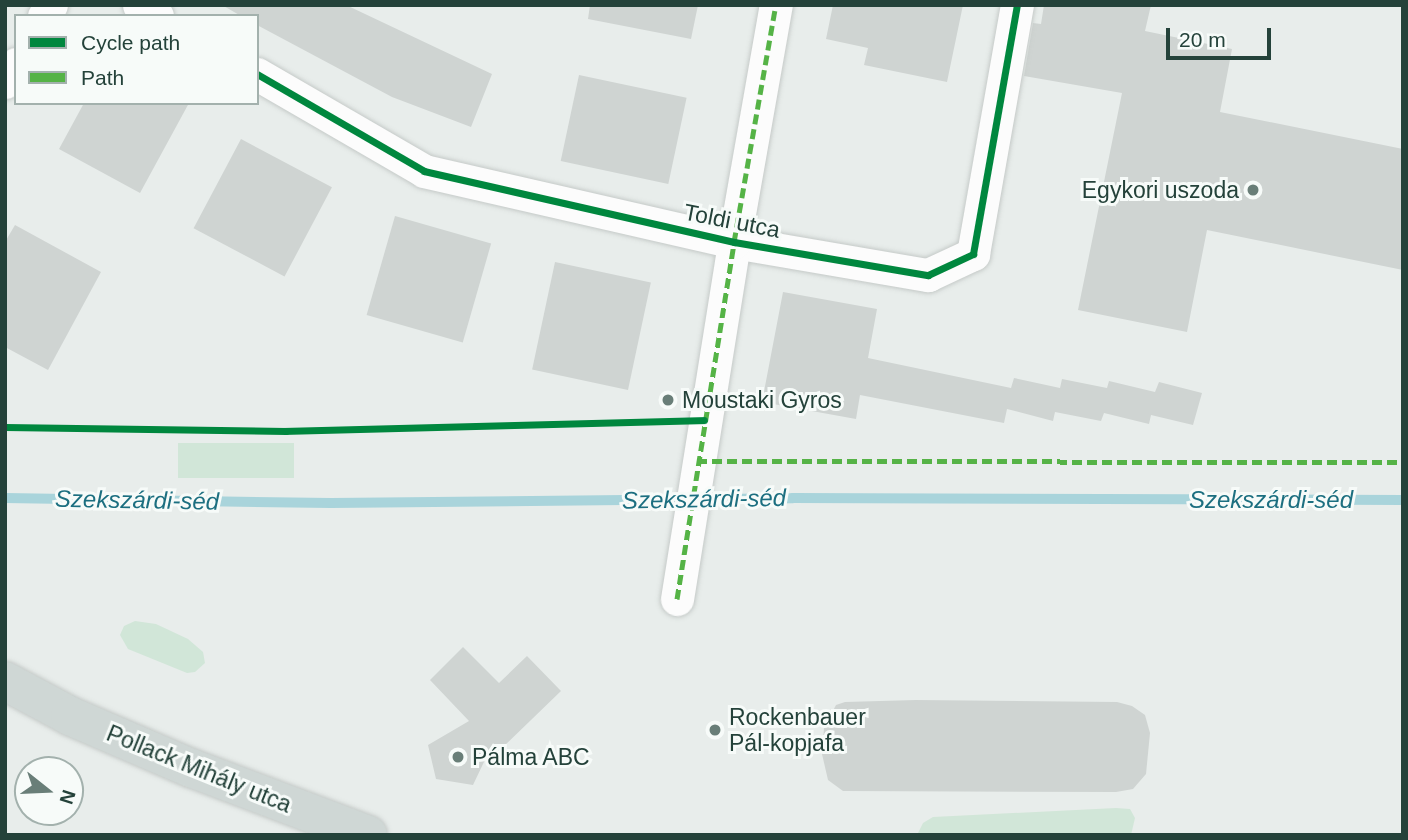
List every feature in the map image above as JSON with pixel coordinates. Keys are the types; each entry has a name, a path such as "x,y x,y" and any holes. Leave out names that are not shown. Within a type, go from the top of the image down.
{"main road":[{"name":"Pollack Mihály utca","path":"5,681 70,716 191,768 368,835"}],"street":[{"path":"677,599 687,520 733,242 776,5"},
{"name":"Toldi utca","path":"259,75 424,171 733,242 928,275 973,254 1017,5"},
{"name":"Pollack Mihály utca","path":"5,703 70,716"}],"green space":[{"path":"178,443 294,443 294,478 178,478"},
{"path":"135,621 156,624 188,639 203,652 205,663 195,672 187,673 128,649 120,635 124,626"},
{"path":"1130,809 1135,818 1131,835 917,835 923,823 933,817"}],"building":[{"path":"222,5 346,5 492,74 471,127 392,97 259,26 259,14 238,14"},
{"path":"590,5 698,5 691,39 588,19"},
{"path":"833,5 963,5 947,82 864,65 868,48 826,39"},
{"name":"Egykori uszoda","path":"1044,5 1151,5 1145,31 1232,49 1220,112 1403,149 1403,270 1207,230 1187,332 1078,310 1122,93 1024,76 1033,23 1041,24"},
{"path":"579,75 687,98 668,184 561,161"},
{"path":"83,105 188,105 140,193 59,149"},
{"path":"241,139 332,187 285,277 194,228"},
{"path":"395,216 491,244 463,343 367,315"},
{"path":"15,225 101,272 48,370 5,347 5,242"},
{"path":"555,262 651,282 628,390 532,370"},
{"path":"783,292 877,309 868,358 1011,388 1014,378 1060,388 1062,379 1107,388 1109,381 1155,392 1159,382 1202,393 1193,425 1151,415 1149,424 1104,413 1101,421 1055,412 1053,421 1007,409 1004,423 860,395 856,419 762,402"},
{"path":"463,647 499,683 527,656 561,691 500,750 493,743 473,785 436,779 428,745 469,721 430,680"},
{"path":"845,702 1117,702 1132,706 1145,715 1150,733 1146,774 1133,789 1116,792 843,791 828,780 822,754 824,728 836,705"}],"waterway":[{"name":"Szekszárdi-séd","path":"5,498 331,503 793,498 1403,500"}],"marked path":[{"path":"677,599 734,242 776,5"},
{"path":"697,461 1403,462"}],"cycle path":[{"path":"259,75 424,171 734,242 928,275 973,254 1017,5"},
{"path":"5,427 286,431 704,420"}],"place":[{"name":"Egykori uszoda","path":"1253,190"},
{"name":"Moustaki Gyros","path":"668,400"},
{"name":"Rockenbauer Pál-kopjafa","path":"715,730"},
{"name":"Pálma ABC","path":"458,757"}]}
